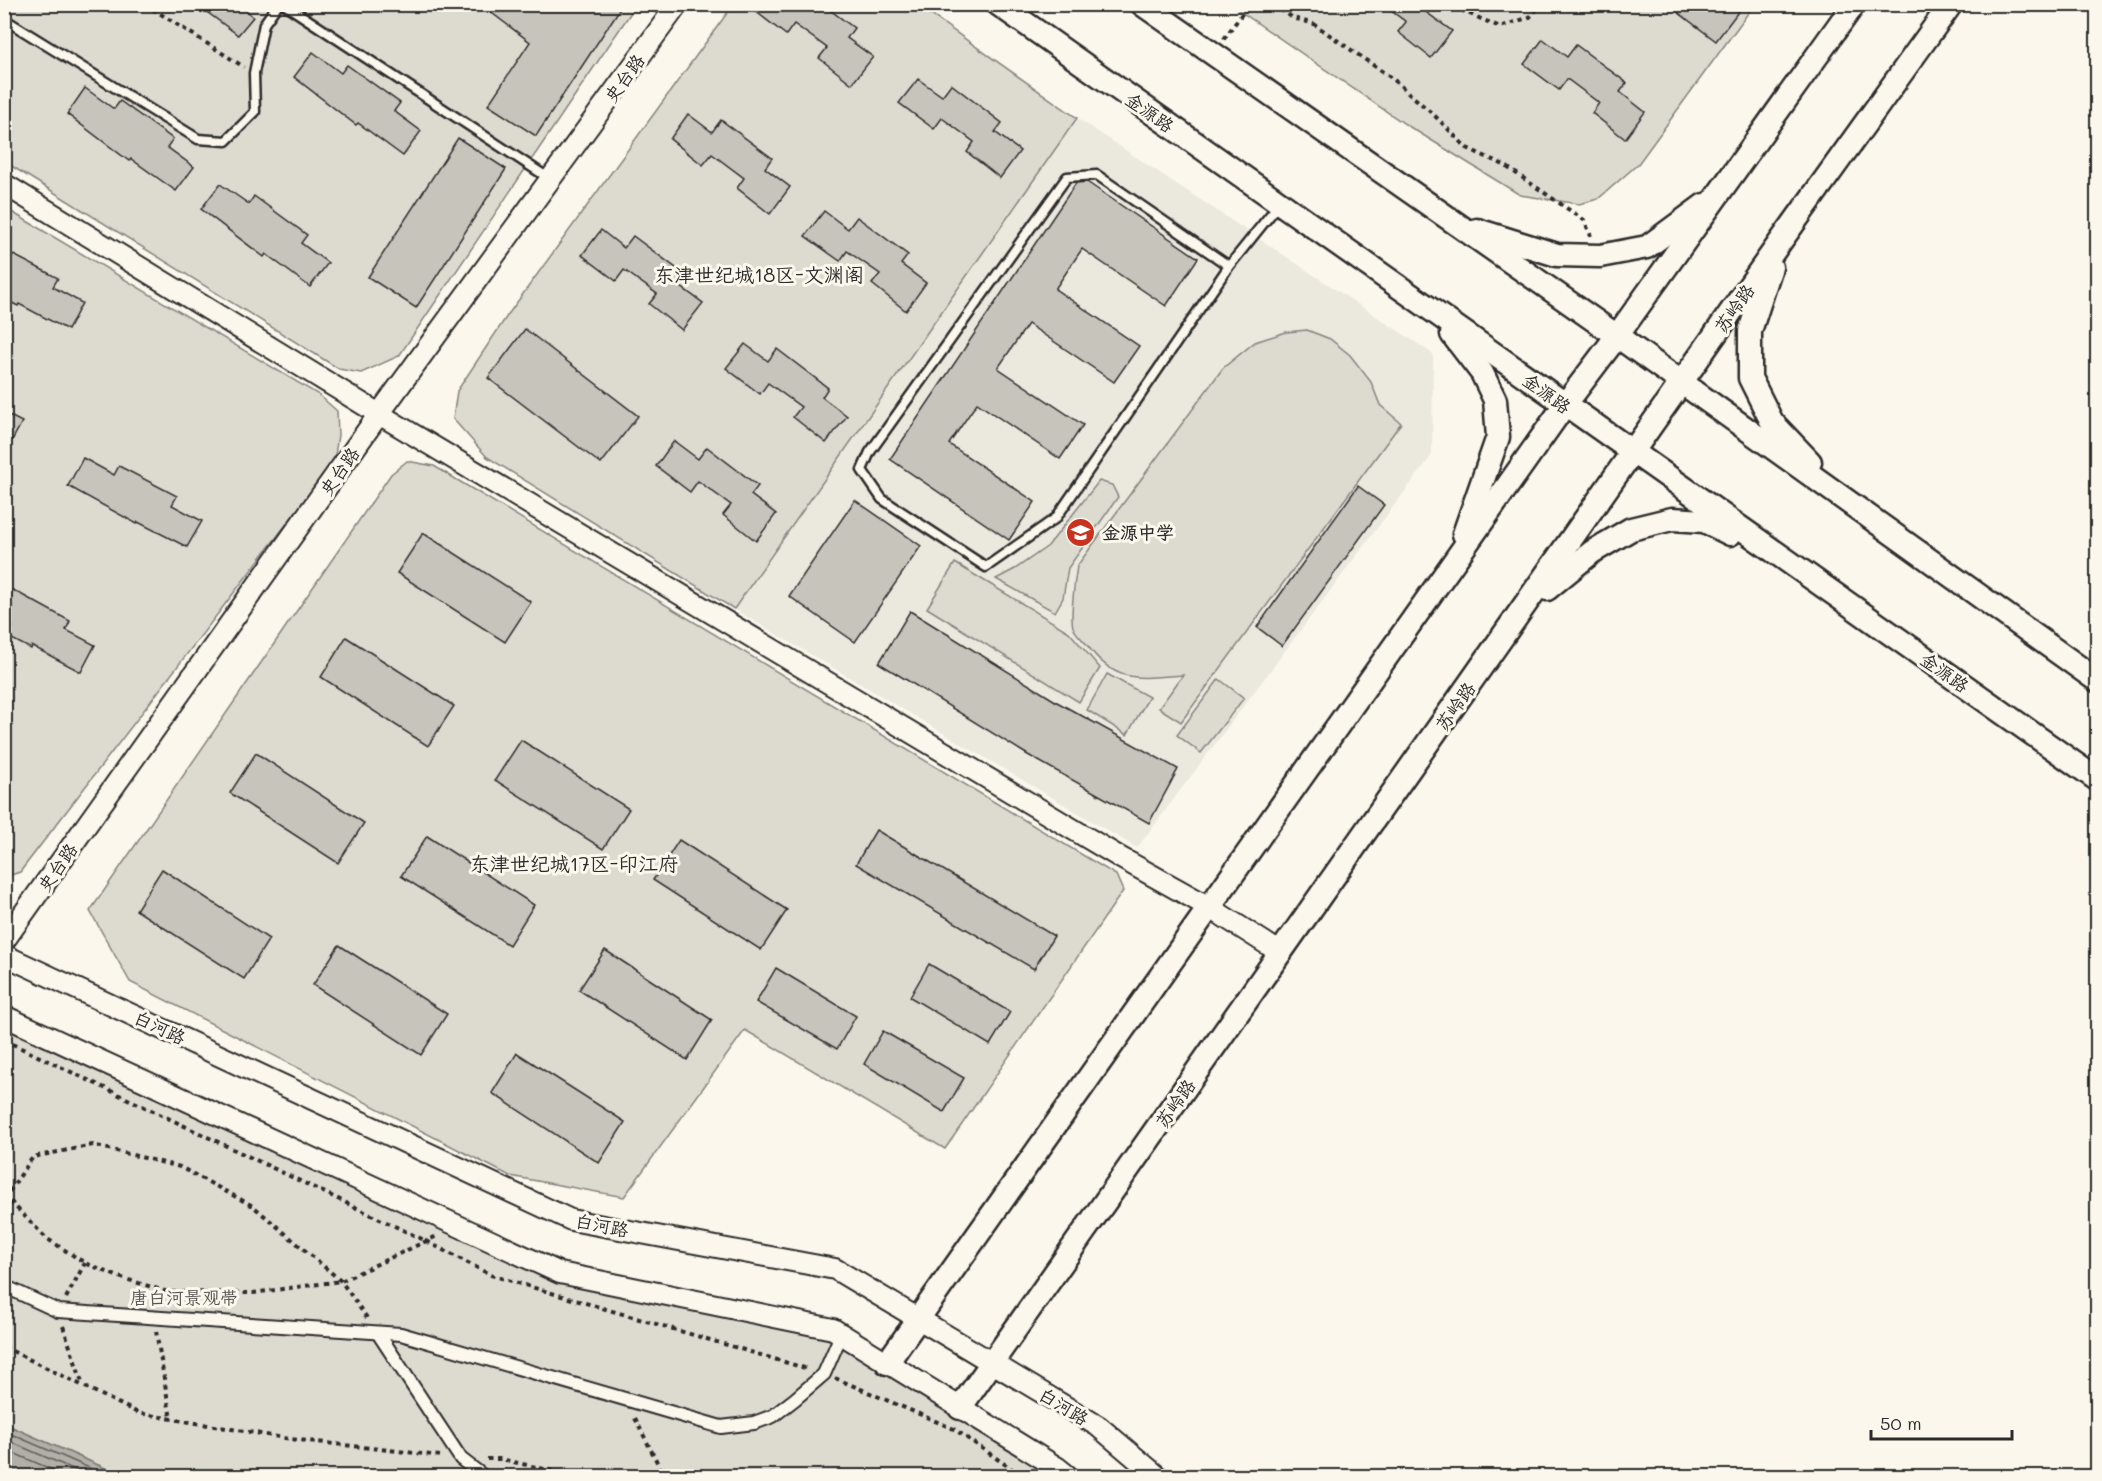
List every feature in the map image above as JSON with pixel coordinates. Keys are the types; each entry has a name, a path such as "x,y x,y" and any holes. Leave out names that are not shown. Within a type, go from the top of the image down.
{"main road":[{"name":"金源路","path":"998,4 1564,406 2097,780"},
{"path":"1142,4 1617,336 2097,681"},
{"path":"887,1363 1564,406 1722,191 1854,4"},
{"name":"苏岭路","path":"960,1408 1634,453 1778,245 1951,4"},
{"path":"1455,223 1557,255 1600,256 1647,247 1722,191"},
{"path":"1778,245 1750,331 1750,378 1772,422 1850,504"},
{"path":"1421,303 1453,335 1482,373 1495,400 1498,437 1456,559"},
{"path":"1525,607 1592,552 1630,529 1672,519 1704,521 1804,573"}],"street":[{"name":"史台路","path":"4,941 380,414 678,4"},
{"path":"4,184 380,414 1281,953"},
{"name":"白河路","path":"4,955 571,1220 835,1269 1098,1426 1157,1476"},
{"path":"4,1016 560,1273 833,1329 1068,1476"},
{"path":"4,1286 58,1311 400,1335 721,1427 754,1423 772,1416 824,1374 841,1335"},
{"path":"378,1333 461,1459 483,1476"}],"lane":[{"path":"4,19 198,139 226,141 255,112 254,74 264,24 278,4"},
{"path":"284,4 550,179"},
{"path":"1229,266 1097,175 1066,177 870,452 862,470 882,499 986,567 1056,518 1229,266 1280,204"}],"path":[{"path":"145,4 254,74"},
{"path":"1213,54 1248,4"},
{"path":"1273,4 1293,18 1314,24 1383,72 1435,116 1467,148 1504,165 1584,220 1600,256"},
{"path":"1454,4 1465,12 1500,27 1530,17 1541,4"},
{"path":"378,1333 341,1281 253,1206 180,1167 93,1145 33,1157 5,1197 46,1238 86,1263 119,1277 168,1292 253,1293 341,1281 458,1226"},
{"path":"154,1318 171,1419"},
{"path":"4,1347 138,1413 290,1439 461,1459 501,1459 574,1476"},
{"path":"627,1401 664,1476"}],"shaded area":[{"name":"金源中学","path":"1077,118 1433,354 1432,455 1137,848 734,609"}],"green space":[{"path":"4,5 636,5 399,356 361,373 339,369 5,162"},
{"path":"733,5 917,5 1077,118 734,609 487,457 453,419 457,391 507,316"},
{"path":"1231,5 1754,5 1638,164 1598,199 1579,204 1520,195 1405,124"},
{"path":"5,208 319,395 337,411 338,435 334,462 20,872 5,877"},
{"path":"1307,330 1330,339 1350,355 1371,382 1380,405 1401,423 1181,722 1159,708 1183,675 1141,677 1119,673 1098,658 1075,632 1072,615 1077,566 1223,368 1255,342 1286,332"},
{"path":"407,461 434,466 1116,875 1123,891 945,1149 745,1030 624,1197 510,1176 130,982 90,911 391,474"},
{"path":"1099,481 1112,485 1118,497 1068,568 1063,598 1055,612 996,579 1048,546"},
{"path":"955,563 1069,632 1100,668 1079,702 927,608"},
{"path":"1107,674 1149,697 1127,735 1087,710"},
{"path":"1219,679 1244,698 1201,753 1177,735"},
{"name":"唐白河景观带","path":"5,1016 560,1273 833,1329 1068,1476 123,1476 5,1424"}],"water":[{"path":"5,1424 123,1476 5,1476"}],"building":[{"path":"196,4 240,4 253,17 238,35"},
{"path":"480,4 623,4 536,136 488,105 530,42"},
{"path":"746,4 822,4 854,28 847,38 873,57 852,84 819,58 827,48 794,24 786,35"},
{"path":"1382,4 1432,4 1426,12 1452,31 1431,58 1398,32 1406,22"},
{"path":"1667,4 1744,4 1716,41"},
{"path":"1543,39 1567,57 1576,45 1627,83 1620,92 1645,112 1625,139 1592,113 1599,103 1567,79 1559,90 1524,64"},
{"path":"313,52 341,73 347,65 400,103 394,111 421,131 403,156 358,123 356,125 294,77"},
{"path":"918,79 942,96 951,84 1002,123 995,132 1020,151 1000,178 967,152 974,142 942,118 934,129 899,103"},
{"path":"85,88 114,109 120,101 173,139 167,147 194,167 176,191 131,159 129,161 67,114"},
{"path":"688,114 712,132 721,120 772,158 765,168 790,187 770,214 737,188 744,178 712,154 703,165 670,139"},
{"path":"458,138 506,169 416,308 368,277"},
{"path":"1087,182 1198,258 1166,306 1082,249 1055,289 1139,346 1114,382 1028,324 998,368 1083,425 1060,459 977,403 949,444 1035,502 1009,540 890,459 1076,183"},
{"path":"220,184 249,204 254,196 307,235 301,243 328,263 310,287 266,254 264,257 201,209"},
{"path":"824,211 848,229 857,217 908,255 901,264 926,283 906,311 872,284 880,274 847,251 840,261 805,236"},
{"path":"601,230 624,248 633,236 684,274 677,284 703,303 682,330 649,304 657,294 624,270 616,281 582,255"},
{"path":"4,250 58,278 53,287 82,303 68,330 19,304 18,306 4,299"},
{"path":"525,329 638,416 601,464 488,378"},
{"path":"745,344 768,361 777,349 828,388 822,397 847,416 826,443 793,417 801,407 768,383 760,394 726,368"},
{"path":"4,413 22,422 4,455"},
{"path":"674,441 698,459 707,447 758,486 751,495 776,514 756,541 723,515 731,505 698,481 690,492 656,466"},
{"path":"83,458 114,475 119,466 177,496 172,505 202,521 187,547 138,522 137,524 68,486"},
{"path":"1358,486 1384,505 1282,646 1257,627"},
{"path":"855,500 921,546 855,642 789,596"},
{"path":"423,533 531,602 505,642 397,573"},
{"path":"13,590 70,621 66,630 95,645 81,672 32,646 31,649 8,637 13,627 4,622 4,606"},
{"path":"910,611 1057,702 1178,769 1149,823 1028,755 879,663"},
{"path":"346,637 454,706 428,746 321,677"},
{"path":"521,740 629,809 603,849 495,780"},
{"path":"256,753 364,823 338,863 230,793"},
{"path":"876,830 1054,936 1034,969 856,864"},
{"path":"427,836 534,905 509,945 401,876"},
{"path":"679,840 787,910 761,950 653,880"},
{"path":"162,869 269,939 244,979 136,910"},
{"path":"339,945 447,1014 421,1055 313,985"},
{"path":"605,950 712,1020 687,1060 579,990"},
{"path":"929,964 1010,1012 990,1045 910,997"},
{"path":"776,968 856,1016 837,1049 756,1002"},
{"path":"883,1031 964,1078 944,1112 864,1064"},
{"path":"517,1053 625,1122 599,1163 492,1093"}],"place":[{"name":"金源中学","path":"1081,532"}],"district":[{"name":"东津世纪城18区-文渊阁","path":"759,274"},
{"name":"东津世纪城17区-印江府","path":"574,863"}]}
